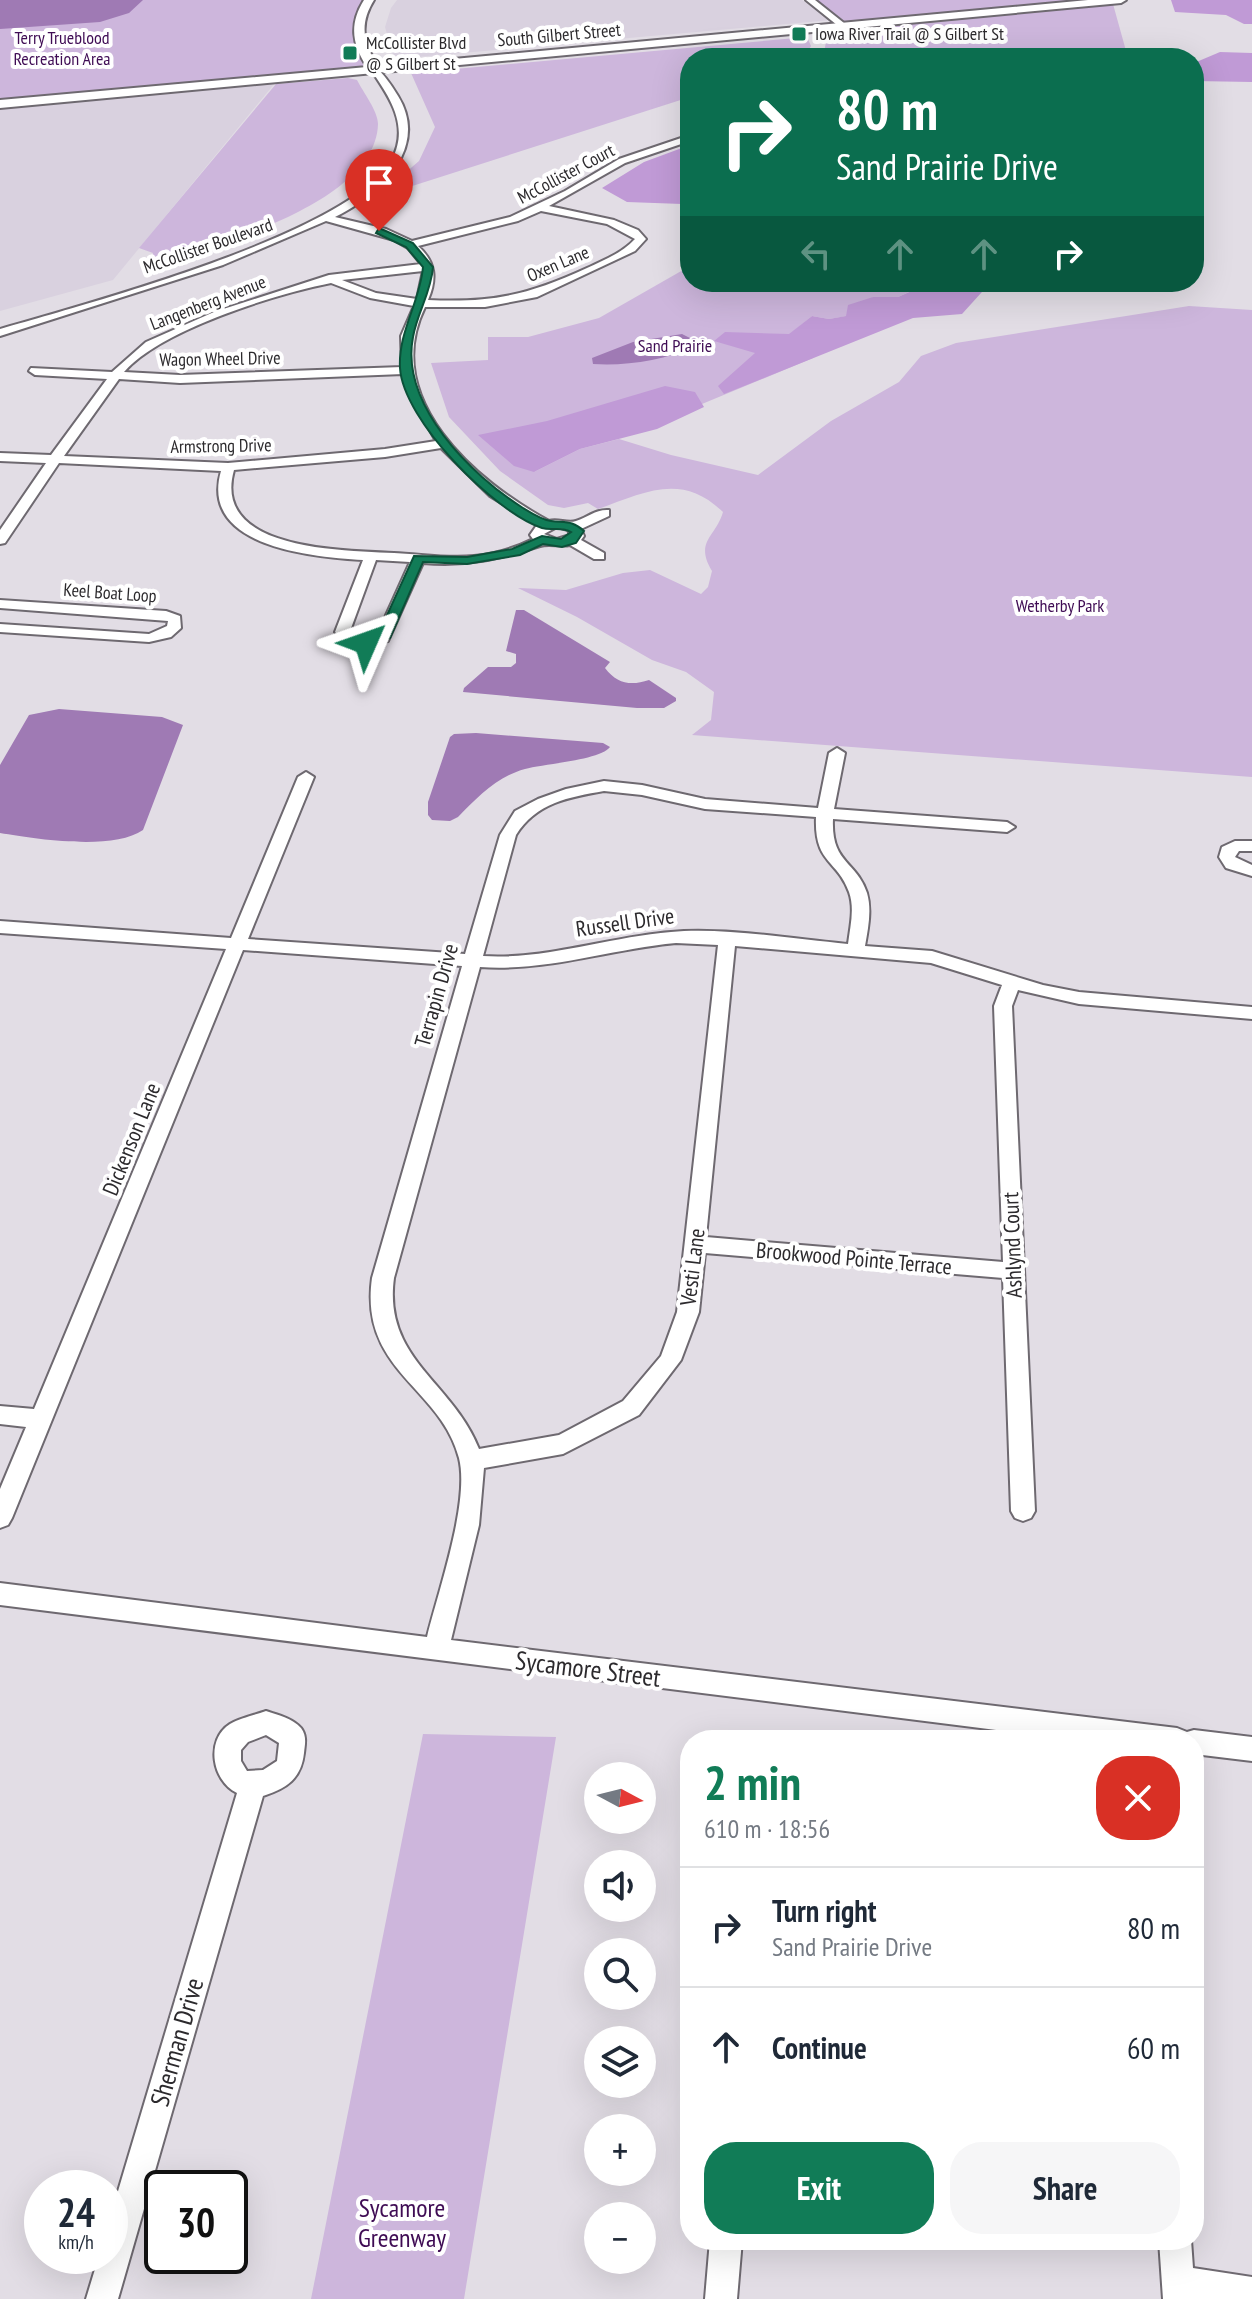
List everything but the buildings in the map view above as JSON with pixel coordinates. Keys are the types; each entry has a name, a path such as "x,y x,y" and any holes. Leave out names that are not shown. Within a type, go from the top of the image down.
{"main road":[{"name":"McCollister Boulevard","path":"369,0 358,18 357,34 375,70"},
{"name":"South Gilbert Street","path":"0,104 1121,0"}],"street":[{"path":"810,0 845,27"},
{"name":"McCollister Boulevard","path":"0,325 214,257 315,215 360,186 397,149 405,130 404,116 375,70"},
{"name":"McCollister Court","path":"409,245 481,228 541,208 622,161 680,141"},
{"name":"McCollister Boulevard","path":"0,333 260,248 328,219 374,188 398,159 397,149"},
{"name":"Oxen Lane","path":"329,278 365,295 420,301 490,302 532,295 628,252 641,239 638,233 619,224 541,208"},
{"path":"315,215 379,231 409,245 428,267 429,278 407,336 405,370 420,406 443,444 461,464 544,532"},
{"name":"Langenberg Avenue","path":"0,540 96,399 115,376 150,344 184,328 329,278 428,267"},
{"name":"Wagon Wheel Drive","path":"35,371 245,379 405,370"},
{"name":"Armstrong Drive","path":"0,457 228,467 385,453 443,444"},
{"path":"228,467 222,494 231,514 246,529 282,545 332,554 467,561 515,552 556,523 599,556"},
{"path":"573,534 604,513"},
{"path":"371,556 342,632 349,640 366,643 383,638 419,558"},
{"name":"Keel Boat Loop","path":"0,604 166,615 175,619 174,628 166,634 149,638 0,628"},
{"path":"837,753 826,814 825,841 831,857 855,886 860,902 856,950"},
{"name":"Dickenson Lane","path":"0,1518 306,777"},
{"name":"Terrapin Drive","path":"436,1650 474,1492 472,1460 459,1429 398,1352 386,1331 380,1307 383,1278 471,961 508,835 521,814 544,802 604,786 642,790 705,804 1007,827"},
{"path":"1252,846 1235,846 1228,851 1227,857 1232,864 1252,871"},
{"name":"Russell Drive","path":"1,929 471,961 528,961 625,942 676,937 727,940 932,957 1041,991 1079,998 1252,1013"},
{"name":"Vesti Lane","path":"472,1460 563,1444 631,1408 670,1360 688,1312 727,940"},
{"name":"Ashlynd Court","path":"1013,981 1003,1006 1023,1511"},
{"name":"Brookwood Pointe Terrace","path":"696,1244 1013,1271"},
{"path":"0,1415 42,1419"},
{"name":"Sycamore Street","path":"0,1594 1095,1730"},
{"path":"1204,1743 1252,1749"},
{"name":"Sherman Drive","path":"102,2299 252,1786"},
{"path":"721,2299 725,2250"},
{"path":"1176,2250 1179,2290 1252,2293"}],"shaded area":[{"path":"0,0 143,0 129,13 100,22 0,29"},
{"path":"397,0 802,0 832,20 394,59 385,27"},
{"path":"1171,0 1252,0 1252,24 1244,24 1226,15 1175,12"},
{"path":"1220,52 1252,53 1252,82 1204,81 1204,59"},
{"path":"275,83 113,280 0,311 0,108"},
{"path":"680,149 680,204 627,202 602,188 644,162"},
{"path":"909,292 982,292 962,314 913,318 724,394 718,386 755,353 714,341 725,332 789,334 812,316 829,319 846,316 848,305 873,297 898,297"},
{"path":"682,334 696,341 694,346 645,361 593,364 592,358 633,342"},
{"path":"665,386 695,392 704,407 657,429 580,449 534,472 514,466 478,435 547,421"},
{"path":"516,610 524,610 610,662 605,668 619,680 636,683 649,680 676,701 664,708 637,708 463,692 488,667 511,667 516,663 516,654 506,651"},
{"path":"59,709 162,717 183,725 143,830 130,836 94,842 0,833 0,765 29,715"},
{"path":"476,733 603,743 610,747 595,755 533,767 505,777 488,788 458,817 450,821 432,820 428,815 428,802 450,737"}],"green space":[{"name":"Terry Trueblood Recreation Area","path":"0,0 369,0 358,18 375,70 0,103"},
{"path":"815,0 1095,0 847,23"},
{"path":"1113,4 1125,48 825,48 828,31"},
{"path":"807,37 811,46 810,48 686,48"},
{"path":"680,49 680,100 406,188 390,186 419,161 435,127 411,73"},
{"path":"348,78 357,80 378,124 370,152 350,177 321,199 286,218 248,234 150,266 153,253 139,248 276,84"},
{"path":"680,272 680,292 909,292 898,297 873,297 847,316 829,319 812,316 790,334 773,335 813,358 649,426 601,411 534,472 580,449 619,439 671,455 758,475 831,421 899,382 921,356 956,343 1189,306 1252,310 1252,777 692,735 711,720 714,692 686,672 652,660 518,588 566,590 623,573 650,570 701,594 708,587 712,571 705,553 706,546 723,512 693,492 678,489 647,492 598,509 588,503 564,508 548,505 500,471 449,417 431,363 488,360 488,337 528,337 599,318"},
{"name":"Sycamore Greenway","path":"423,1734 556,1737 464,2299 311,2299"}],"place":[{"name":"Iowa River Trail @ S Gilbert St","path":"799,34"},
{"name":"McCollister Blvd @ S Gilbert St","path":"350,53"}],"route":[{"path":"366,643 383,638 419,558 467,561 491,557 515,552 542,540 562,543 572,540 578,531 566,524 546,525 518,510 461,464 443,444 420,406 405,370 407,336 426,289 428,267 409,245 379,231"}],"park label":[{"name":"Sand Prairie","path":"675,346"},
{"name":"Wetherby Park","path":"1060,606"}]}
